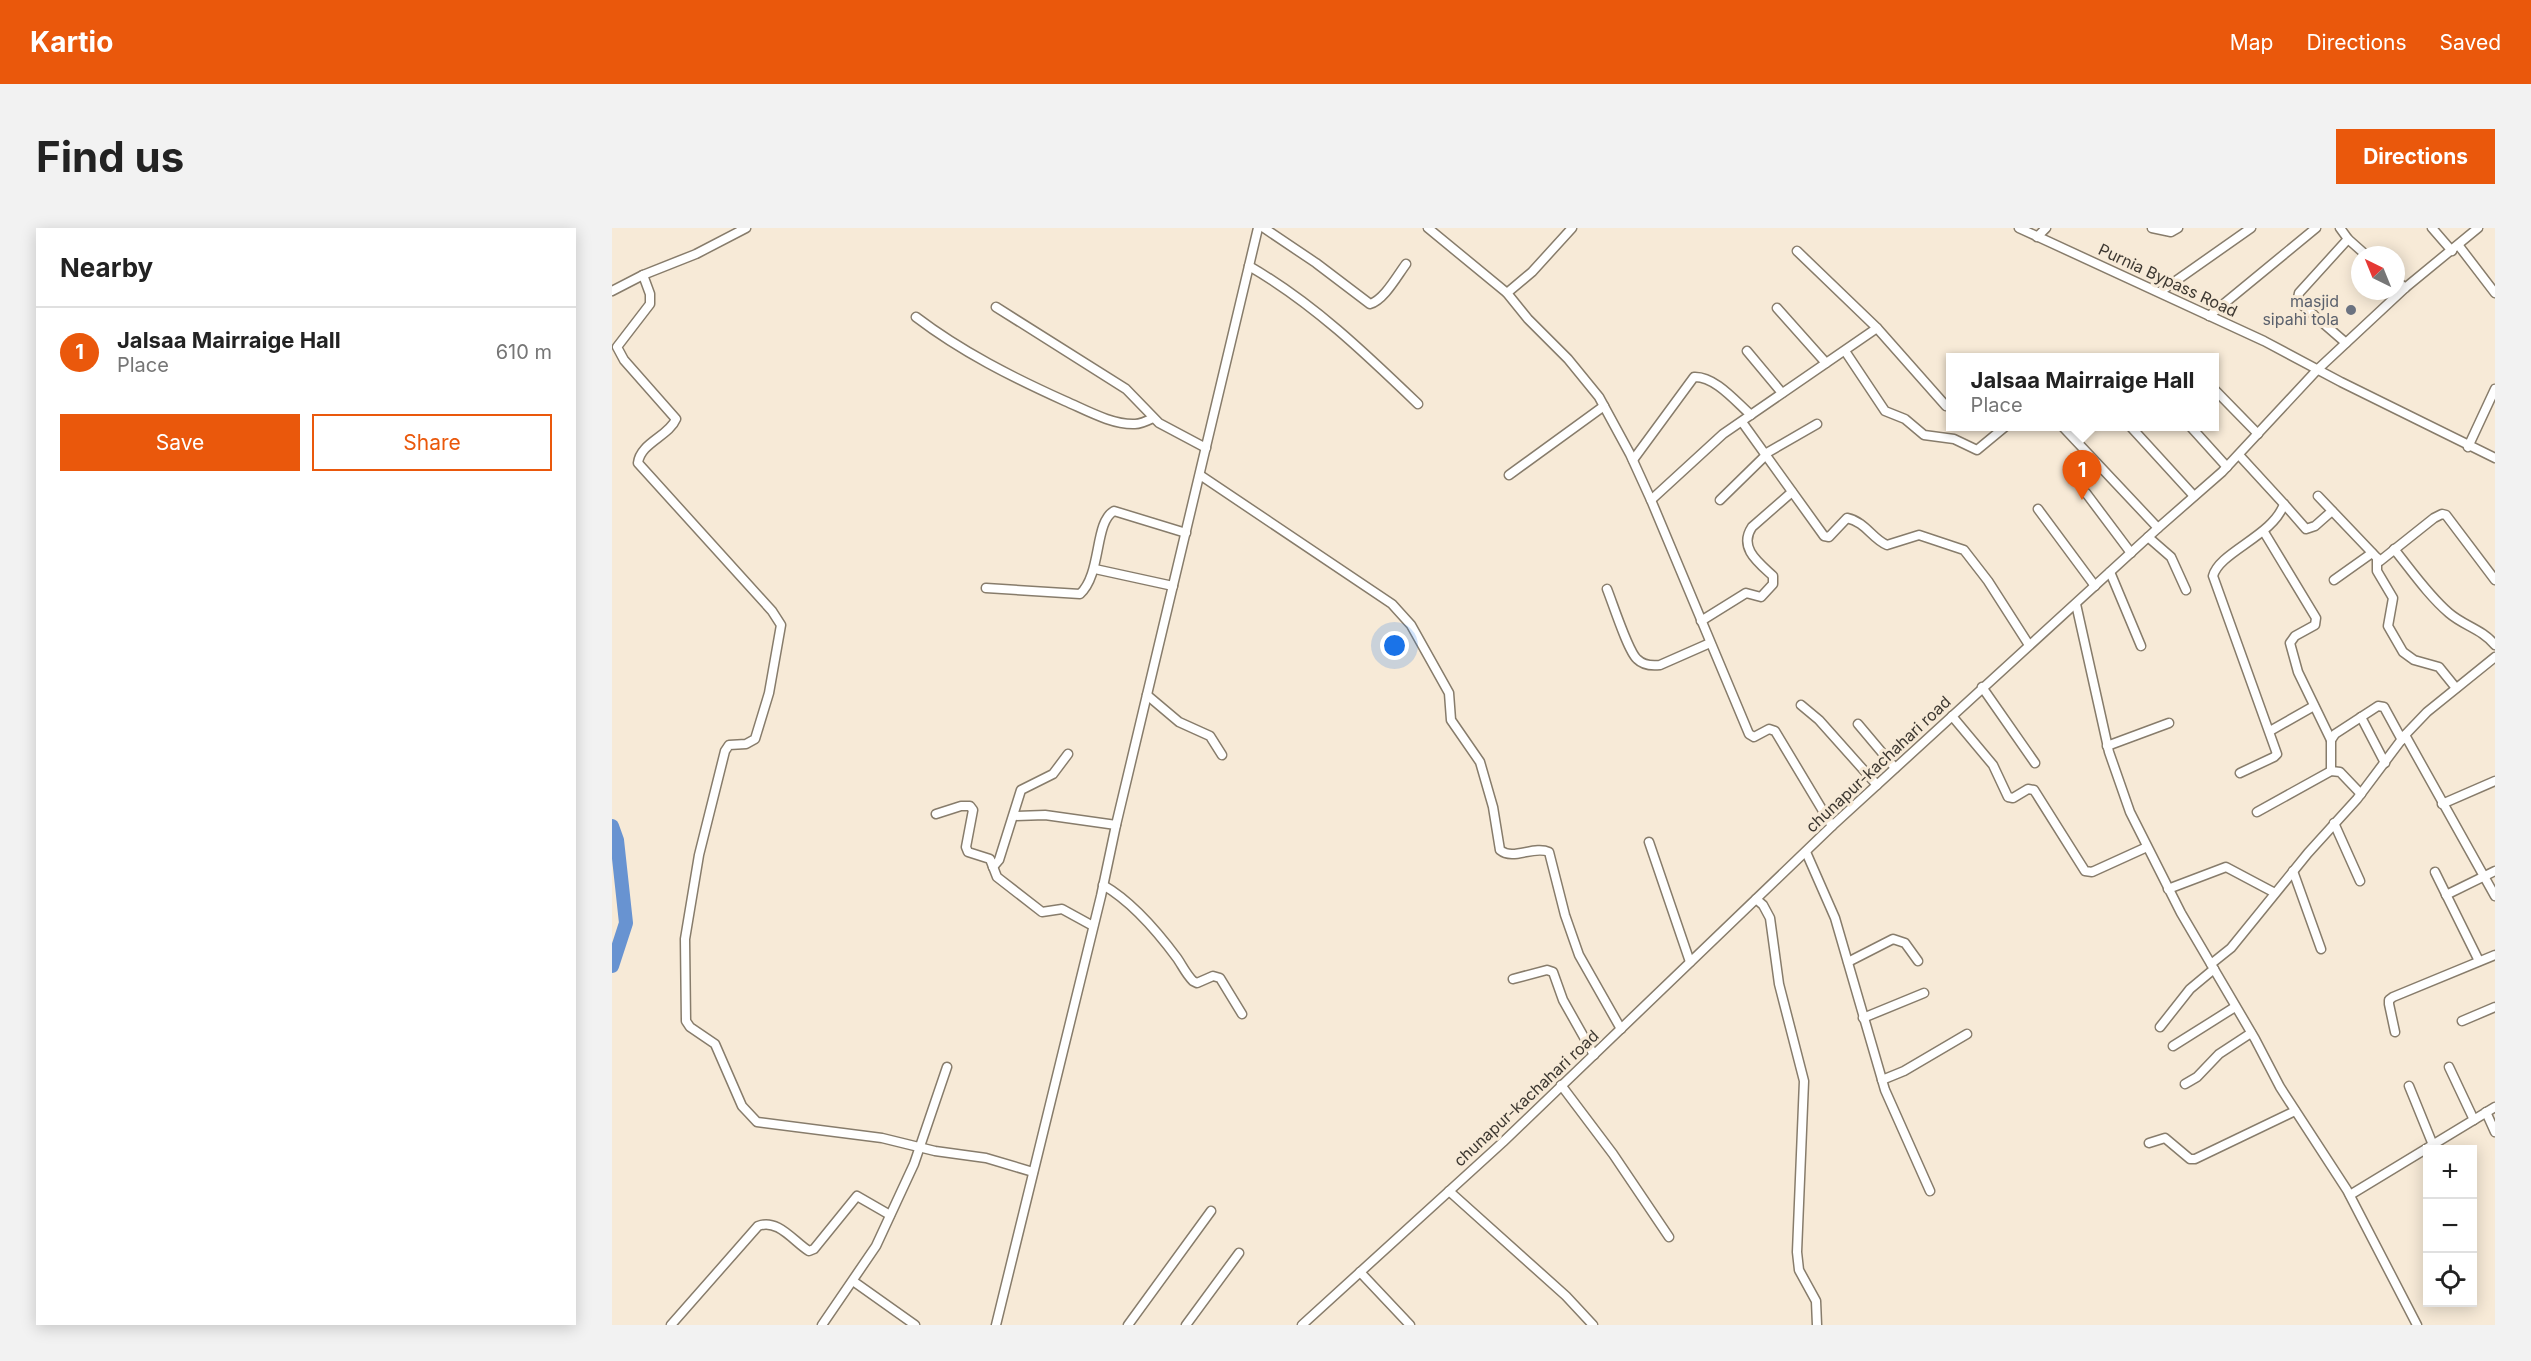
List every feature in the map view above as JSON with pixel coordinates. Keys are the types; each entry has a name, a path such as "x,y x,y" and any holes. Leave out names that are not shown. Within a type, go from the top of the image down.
{"street":[{"path":"612,291 643,275 696,254 746,228"},
{"path":"996,1325 1094,926 1258,228"},
{"path":"1264,228 1316,263 1370,304 1375,302 1406,264"},
{"path":"1428,228 1507,293 1528,319 1587,380 1633,460 1749,734 1754,737 1769,729 1775,731 1832,826"},
{"path":"1507,293 1532,272 1572,228"},
{"name":"Purnia Bypass Road","path":"2019,228 2264,341 2468,447 2495,458"},
{"path":"2037,237 2046,228"},
{"path":"2152,228 2171,232 2178,228"},
{"path":"2160,292 2251,228"},
{"path":"2209,316 2316,228"},
{"path":"2340,228 2356,246"},
{"path":"2432,228 2456,248 2495,294"},
{"name":"chunapur-kachahari road","path":"2405,288 2478,228"},
{"path":"2346,343 2300,303 2298,298 2300,292 2348,239"},
{"path":"1797,251 1877,328 1946,406"},
{"path":"1249,266 1285,288 1328,320 1418,404"},
{"path":"643,275 651,294 650,304 617,347 624,360 676,419 673,425 644,450 638,463 772,611 781,625 769,693 755,739 750,743 729,745 726,751 699,855 685,939 686,1021 690,1027 715,1044 742,1106 757,1122 845,1132 945,1153 975,1155 1033,1172"},
{"name":"chunapur-kachahari road","path":"1305,1324 1621,1029 1832,826 1982,687 2227,467 2317,370 2392,300"},
{"path":"996,307 1126,389 1153,418 1206,448"},
{"path":"1778,308 1827,363"},
{"path":"916,317 984,363 1080,408 1127,423 1136,424 1153,418"},
{"path":"1651,500 1718,438 1877,328"},
{"path":"1747,351 1782,393"},
{"path":"1845,351 1881,408 1888,413 1905,418 1924,435 1954,439 1977,450 2000,431"},
{"path":"1633,460 1694,377 1712,382 1751,415"},
{"path":"2468,447 2495,389"},
{"path":"2219,394 2258,434"},
{"path":"1509,475 1604,406"},
{"path":"1742,422 1827,537 1832,535 1847,518 1858,521 1887,544 1919,535 1964,550 1988,581 2029,645"},
{"path":"1720,500 1765,454 1817,424"},
{"path":"2067,431 2158,528"},
{"path":"2135,431 2194,496"},
{"path":"2195,431 2227,467"},
{"path":"2239,455 2306,529 2315,526 2332,511"},
{"path":"1200,475 1392,604 1403,614 1449,693 1452,722 1480,762 1493,807 1500,850 1509,854 1542,850 1550,852 1565,915 1580,955 1621,1029"},
{"path":"1701,621 1746,593 1761,597 1773,584 1773,576 1750,554 1748,535 1752,527 1792,492"},
{"path":"2086,493 2131,553"},
{"path":"2318,496 2380,561 2434,518 2442,514 2446,515 2495,580"},
{"path":"2241,773 2276,756 2277,749 2213,576 2223,562 2264,532 2282,513 2284,504"},
{"path":"2038,509 2095,586"},
{"path":"986,588 1080,594 1095,569 1102,533 1112,512 1118,511 1186,533"},
{"path":"2264,532 2316,618 2314,625 2295,636 2290,644 2298,672 2331,740 2331,771"},
{"path":"2148,537 2171,557 2186,590"},
{"path":"2394,549 2444,609 2481,631 2495,645"},
{"path":"2334,580 2374,556"},
{"path":"2374,556 2377,571 2393,598 2388,626 2390,632 2408,657 2439,667 2456,688"},
{"path":"1095,569 1173,586"},
{"path":"2110,572 2141,646"},
{"path":"1606,589 1633,654 1642,663 1652,666 1660,665 1710,643"},
{"path":"2076,604 2107,746 2130,812 2168,889 2295,1111 2350,1195 2417,1325"},
{"path":"2160,1027 2190,989 2231,948 2334,823 2361,794 2404,737 2427,712 2495,657"},
{"path":"1982,687 2035,763"},
{"path":"1147,695 1179,722 1210,736 1222,755"},
{"path":"1801,705 1819,720 1877,785"},
{"path":"2331,740 2338,731 2381,705 2404,737 2495,896"},
{"path":"2270,731 2314,706"},
{"path":"1952,716 1993,765 2007,796 2013,798 2028,789 2034,790 2085,872 2092,872 2147,847"},
{"path":"2361,717 2385,763"},
{"path":"2107,746 2169,723"},
{"path":"1858,724 1895,768"},
{"path":"993,867 999,860 1023,788 1053,774 1068,754"},
{"path":"2257,812 2331,771 2340,772 2361,794"},
{"path":"2442,804 2495,781"},
{"path":"936,814 967,805 972,807 966,849 971,853 986,856 992,861 997,877 1042,912 1062,909 1094,926"},
{"path":"1014,816 1056,816 1116,825"},
{"path":"2334,823 2360,881"},
{"path":"1648,842 1690,962"},
{"path":"1806,852 1831,908 1891,1106 1930,1191"},
{"path":"2168,889 2226,867 2275,894"},
{"path":"2446,895 2495,871"},
{"path":"2293,872 2321,949"},
{"path":"2435,872 2479,961"},
{"path":"1103,885 1120,896 1138,913 1170,949 1193,981 1197,982 1213,976 1220,978 1242,1014"},
{"path":"1756,899 1763,905 1770,918 1779,984 1804,1081 1797,1252 1799,1270 1816,1301 1817,1325"},
{"path":"1848,962 1893,939 1905,944 1918,961"},
{"path":"2395,1032 2390,1000 2400,993 2495,955"},
{"path":"1513,980 1547,970 1553,972 1563,1000 1594,1054"},
{"path":"1863,1018 1924,993"},
{"path":"2173,1046 2235,1006"},
{"path":"2462,1021 2495,1007"},
{"path":"1882,1080 1912,1067 1967,1034"},
{"path":"2185,1084 2197,1077 2219,1054 2252,1034"},
{"path":"822,1325 876,1246 919,1147 947,1067"},
{"path":"2450,1067 2474,1120"},
{"path":"1561,1085 1613,1154 1669,1237"},
{"path":"2409,1086 2433,1145 2495,1107"},
{"path":"2149,1143 2165,1138 2190,1159 2195,1159 2295,1111"},
{"path":"2486,1112 2495,1132"},
{"path":"2350,1195 2423,1151"},
{"path":"1449,1191 1566,1296 1593,1325"},
{"path":"671,1325 755,1229 762,1225 769,1224 777,1227 810,1251 857,1196 890,1215"},
{"path":"1128,1325 1211,1211"},
{"path":"1186,1325 1239,1253"},
{"path":"1360,1272 1410,1325"},
{"path":"853,1281 915,1325"}],"waterway":[{"path":"612,826 617,840 626,923 612,966"}],"place":[{"name":"masjid sipahi tola","path":"2351,310"},
{"name":"Jalsaa Mairraige Hall","path":"2082,500"}]}
